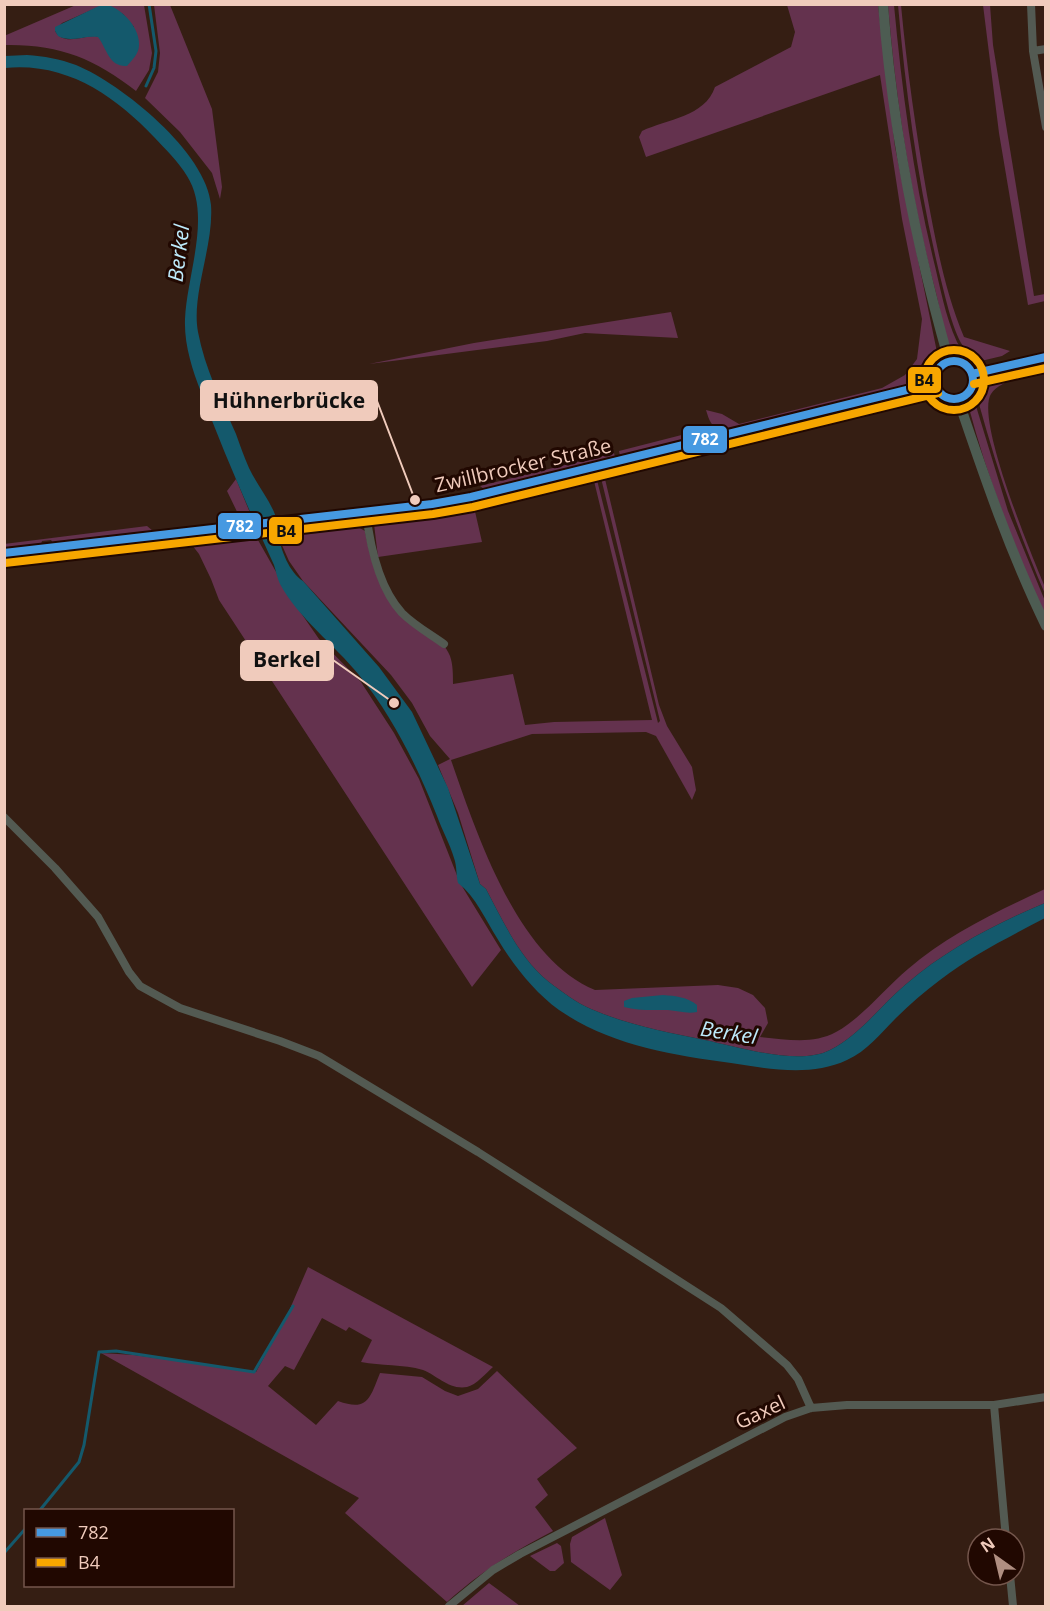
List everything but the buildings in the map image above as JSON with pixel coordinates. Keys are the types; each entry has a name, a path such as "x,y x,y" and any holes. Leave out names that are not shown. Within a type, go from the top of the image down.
{"main road":[{"path":"883,4 894,106 906,182 928,286 949,361"},
{"path":"972,375 1046,357"},
{"path":"949,361 966,365 972,375 972,387 958,399 943,396 935,382 936,372 949,361"},
{"name":"Zwillbrocker Straße","path":"4,552 366,512 471,497 891,395 935,382"},
{"path":"958,399 996,508 1046,626"}],"street":[{"path":"1031,4 1033,51 1046,127"},
{"path":"1033,51 1046,49"},
{"path":"366,512 375,558 388,593 407,618 444,644"},
{"path":"4,818 55,868 98,917 129,972 140,986 180,1008 319,1056 478,1152 721,1308 786,1365 798,1379 811,1408"},
{"name":"Gaxel","path":"449,1606 493,1570 520,1554 758,1430 811,1408 875,1404 994,1405 1046,1397"},
{"path":"994,1405 1005,1527"},
{"path":"1011,1587 1013,1606"}],"shaded area":[{"path":"76,5 103,5 62,23 55,31 59,36 68,39 99,37 104,45 134,27 123,14 107,5 144,5 152,53 149,70 136,91 105,70 75,55 42,47 5,45 4,36"},
{"path":"154,5 170,5 212,109 222,187 220,199 212,173 180,132 145,98 158,72 160,53"},
{"path":"787,5 878,5 895,147 938,357 930,373 911,383 722,431 711,423 706,410 722,414 739,424 882,388 905,375 917,359 922,319 902,219 880,75 646,157 639,137 642,131 694,111 710,97 715,87 791,47 795,32"},
{"path":"888,5 894,5 914,164 943,301 957,342 979,365 966,362 955,354 943,325 919,222 906,150 895,78"},
{"path":"898,5 901,5 912,100 927,195 951,303 964,337 1010,351 1002,356 981,361 967,350 959,339 949,310 919,172"},
{"path":"983,5 990,5 993,45 1034,296 1045,294 1045,301 1028,305 999,133"},
{"path":"671,312 678,338 585,333 547,341 369,364 474,343"},
{"path":"1045,367 1045,371 1001,385 991,394 988,408 991,430 1007,488 1045,587 1045,594 1009,500 979,404 982,390 990,383 1014,374"},
{"path":"932,393 952,408 924,397 916,397 821,417 892,399"},
{"path":"976,406 1008,511 1045,601 1045,616 993,488 969,408"},
{"path":"705,429 700,436 620,456 619,451"},
{"path":"614,453 615,457 484,489 480,486"},
{"path":"618,470 619,475 605,479 659,705 667,726 692,767 696,790 692,800 656,736 646,732 532,734 451,760 487,857 522,923 543,951 567,974 595,990 718,985 738,988 753,995 765,1008 768,1023 760,1037 789,1040 818,1039 846,1026 908,969 939,945 991,915 1045,889 1045,903 990,929 938,960 905,985 851,1037 830,1050 802,1056 768,1054 647,1028 586,1007 539,973 521,951 486,889 480,884 458,813 438,765 450,759 430,736 412,703 391,675 303,581 289,561 281,543 281,539 294,534 356,526 365,531 373,565 381,586 400,615 435,638 446,649 452,662 453,684 513,674 525,725 554,722 652,720 594,481 593,476 596,476 658,723 660,721 601,478 601,474"},
{"path":"236,479 253,520 242,522 227,491"},
{"path":"474,507 482,542 378,557 374,524"},
{"path":"147,526 153,531 53,543 51,540 42,541 41,544 5,548 4,544"},
{"path":"254,533 292,600 319,639 361,682 394,733 419,779 460,883 501,950 472,987 219,600 199,554 192,545 193,540"},
{"path":"308,1267 493,1367 474,1384 461,1387 449,1385 423,1370 361,1362 372,1340 349,1327 346,1331 322,1318 294,1370 285,1366 268,1386 316,1425 338,1401 362,1404 370,1396 380,1373 422,1377 458,1396 478,1389 497,1371 577,1448 537,1479 548,1495 535,1507 553,1531 498,1563 447,1602 345,1513 359,1498 101,1353 134,1355 256,1372 289,1311"},
{"path":"605,1518 622,1575 610,1590 571,1562 572,1537"},
{"path":"557,1543 561,1546 564,1563 555,1571 550,1571 530,1556"},
{"path":"489,1583 520,1606 462,1606"}],"water":[{"path":"103,4 122,13 136,31 139,48 127,66 116,64 112,60 98,37 68,39 58,36 55,31 55,27"},
{"path":"27,55 64,61 95,74 138,104 179,143 195,164 206,185 211,205 209,237 198,302 198,332 201,346 247,464 275,514 279,540 286,560 298,577 379,667 412,712 448,788 480,884 486,889 521,951 549,982 586,1007 633,1024 768,1054 802,1056 830,1050 841,1044 921,972 990,929 1045,903 1045,918 952,971 911,1004 861,1052 847,1060 819,1068 790,1070 760,1067 642,1047 599,1032 550,1003 517,968 475,902 458,883 456,864 429,797 403,742 383,708 359,675 297,609 279,582 274,565 218,436 189,356 185,319 196,245 198,208 187,176 172,156 139,122 87,84 48,70 5,68 5,56"},
{"path":"663,995 689,1000 697,1005 697,1012 640,1010 624,1007 624,1001 632,998"}],"waterway":[{"path":"146,86 154,68 156,51 149,4"},
{"path":"41,1509 79,1462 84,1445 99,1352 116,1351 254,1372 293,1306"},
{"path":"4,1553 24,1530"}],"transit line":[{"name":"B4","path":"954,350 975,359 984,380 975,401 954,410 933,401 924,380 933,359 954,350"},
{"name":"782","path":"972,374 1046,357"},
{"name":"782","path":"954,361 968,366 973,380 968,394 954,399 940,394 935,380 940,366 954,361"},
{"name":"B4","path":"974,384 1046,368"},
{"name":"782","path":"4,553 432,504 471,497 935,383"},
{"name":"B4","path":"5,563 433,514 473,507 938,393"}],"place":[{"name":"Hühnerbrücke","path":"415,500"},
{"name":"Berkel","path":"394,703"}]}
